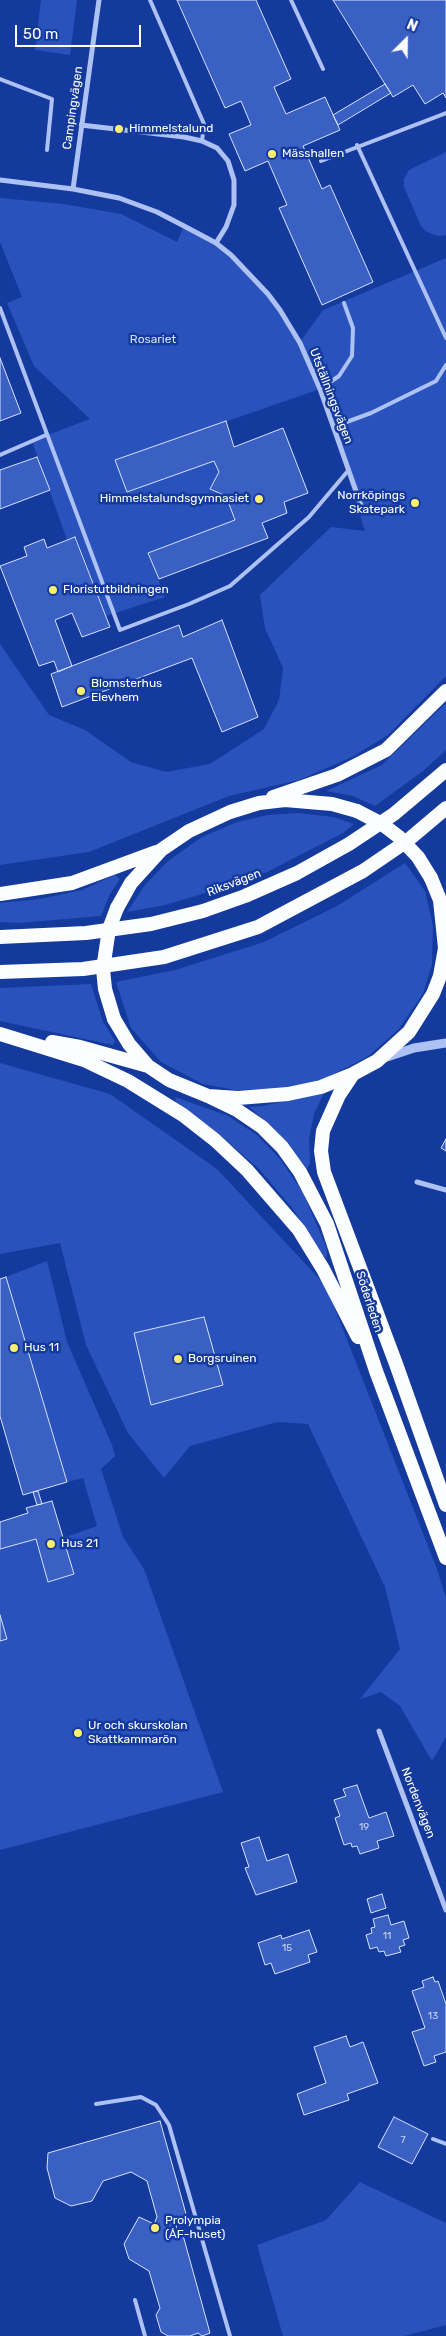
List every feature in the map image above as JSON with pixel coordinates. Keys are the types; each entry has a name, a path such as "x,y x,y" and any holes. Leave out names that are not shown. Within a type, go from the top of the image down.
{"highway":[{"path":"148,1066 129,1044 114,1019 105,989 103,969 107,939 117,908 131,883 161,850 189,831 230,812 337,775 386,750 446,691"},
{"name":"Riksvägen","path":"0,937 86,933 151,924 203,911 245,896 297,873 349,844 394,814 446,770"},
{"path":"0,1034 80,1047 148,1066 188,1089 208,1096 238,1098 280,1095 322,1087 377,1061 409,1032 423,1013 440,976 446,950 445,928 440,900 431,878 418,857 399,837 382,824 357,811 332,804 310,801 259,803"},
{"path":"0,972 83,969 164,957 258,927 363,871 407,841 446,808"},
{"path":"0,894 72,883 161,850"},
{"path":"0,1034 84,1060 128,1081 167,1105 215,1140 261,1184 299,1230 376,1371"},
{"name":"Söderleden","path":"353,1074 339,1095 323,1131 321,1151 324,1172 396,1364 446,1505"},
{"name":"Söderleden","path":"208,1096 237,1110 262,1127 282,1147 300,1172 327,1224 376,1371 446,1558"}],"street":[{"name":"Campingvägen","path":"72,189 99,0"},
{"path":"81,125 202,141 216,148 228,161 234,180 234,206 226,227 216,243"},
{"name":"Utställningsvägen","path":"0,180 72,189 119,198 157,212 216,243 255,278 280,310 300,343 320,389 347,472 363,511"},
{"path":"377,1061 414,1048 446,1043"},
{"path":"417,1182 446,1190"},
{"name":"Nordenvägen","path":"379,1731 426,1851 446,1910"}],"lane":[{"path":"150,0 204,124 202,141"},
{"path":"291,0 323,69"},
{"path":"0,80 52,99 46,150"},
{"path":"321,161 357,145 446,113"},
{"path":"357,145 446,338"},
{"path":"320,389 339,376 352,356 353,328 344,303"},
{"path":"0,308 120,630 230,586 309,518 347,472"},
{"path":"333,427 371,413 436,381 446,365"},
{"path":"0,455 46,435"},
{"path":"96,2104 141,2097 156,2105 169,2125 230,2336"},
{"path":"433,2140 446,2144"},
{"path":"135,2300 145,2336"}],"green space":[{"path":"41,0 77,0 70,55 35,50"},
{"path":"446,152 446,235 438,236 427,232 421,226 404,187 404,179 409,170"},
{"name":"Rosariet","path":"0,198 64,204 121,214 177,242 184,226 216,243 268,294 300,342 323,310 446,258 446,676 388,735 352,757 299,780 229,796 89,852 0,865 0,644 49,715 85,730 131,762 166,772 210,764 264,729 279,700 283,668 265,628 260,595 331,527 365,531 320,389 115,460 128,492 214,461 219,472 210,489 226,496 235,520 148,553 165,597 106,616 76,537 67,540 32,441 90,419 34,366 7,303 22,297 0,242"},
{"path":"446,703 446,750 423,771 375,806 353,796 326,791 382,765"},
{"path":"298,813 333,817 354,824 343,833 267,872 165,905 127,912 145,885 168,861 202,837 237,822 268,815"},
{"path":"405,863 425,891 433,926 432,964 423,994 398,1030 367,1057 318,1082 277,1089 235,1090 203,1084 161,1062 131,1028 116,982 175,970 264,942 337,906"},
{"path":"115,875 120,879 110,894 101,916 19,923 0,922 0,903 40,899 82,890"},
{"path":"91,984 103,1022 115,1041 113,1045 0,1021 0,988"},
{"path":"0,1063 110,1094 217,1169 326,1286 437,1569 446,1598 446,1737 432,1761 400,1706 381,1692 360,1699 400,1649 385,1587 308,1424 277,1422 190,1446 164,1478 128,1433 86,1345 60,1243 0,1254"},
{"path":"324,1093 314,1114 309,1139 310,1163 307,1169 272,1126 249,1107 263,1106"},
{"path":"175,1097 228,1116 257,1135 280,1159 303,1193 327,1249 327,1258 321,1255 293,1209 259,1169 220,1135 176,1102"},
{"path":"47,1261 67,1342 112,1445 115,1456 101,1469 123,1537 144,1569 223,1792 0,1850 0,1641 7,1639 0,1615 0,1549 36,1539 49,1581 73,1574 63,1538 97,1526 83,1478 67,1482 6,1277"},
{"path":"360,2182 446,2223 446,2325 404,2336 283,2336 257,2245 326,2220"}],"building":[{"name":"Mässhallen","path":"177,0 256,0 291,79 274,87 286,114 325,97 340,130 303,146 322,189 330,185 373,282 322,305 279,208 287,205 268,161 245,171 229,134 251,125 241,101 225,108"},
{"path":"333,0 446,0 446,98 443,93 425,104 413,85 393,97"},
{"path":"385,84 391,93 338,125 333,115"},
{"path":"0,358 21,413 0,421"},
{"name":"Himmelstalundsgymnasiet","path":"226,421 234,447 283,428 308,493 284,502 287,513 262,523 268,538 159,579 148,553 235,520 226,496 210,489 219,472 214,461 127,492 115,460"},
{"path":"37,457 50,490 0,509 0,470"},
{"name":"Floristutbildningen","path":"75,537 110,627 82,637 72,613 55,620 72,666 58,672 54,661 39,666 0,566 27,556 24,547 44,539 47,548"},
{"name":"Blomsterhus Elevhem","path":"222,620 258,717 222,732 192,658 62,707 51,674 179,625 183,637"},
{"path":"446,1139 446,1151 441,1148"},
{"name":"Hus 11","path":"6,1277 67,1482 23,1495 0,1416 0,1279"},
{"name":"Borgsruinen","path":"204,1317 223,1385 151,1405 134,1333"},
{"path":"38,1491 42,1504 37,1505 33,1492"},
{"name":"Hus 21","path":"52,1501 74,1574 48,1582 36,1539 0,1549 0,1522 28,1513 26,1508"},
{"path":"0,1615 7,1639 0,1641"},
{"path":"357,1785 369,1818 386,1812 394,1836 377,1841 379,1848 360,1854 357,1846 352,1847 351,1843 344,1845 335,1818 340,1816 334,1800 346,1796 343,1789"},
{"path":"259,1837 267,1861 288,1854 297,1882 256,1895 245,1868 249,1867 241,1843"},
{"path":"382,1894 386,1908 371,1913 367,1899"},
{"path":"388,1915 391,1925 404,1921 409,1938 403,1940 405,1945 399,1947 401,1952 386,1956 384,1951 379,1952 377,1947 370,1949 366,1935 372,1933 371,1928 375,1927 373,1919"},
{"path":"309,1930 317,1952 308,1955 310,1962 275,1974 271,1963 265,1965 258,1943 281,1935 282,1939"},
{"path":"433,1977 435,1982 438,1981 446,2004 446,2052 434,2056 436,2062 424,2066 412,2032 425,2028 412,1991 424,1987 422,1981"},
{"path":"346,2036 350,2047 363,2042 378,2083 347,2094 349,2100 304,2115 297,2094 326,2083 314,2047"},
{"path":"394,2117 428,2134 412,2164 378,2147"},
{"name":"Prolympia (ÅF-huset)","path":"160,2121 188,2221 176,2225 177,2229 181,2228 210,2333 202,2336 198,2333 190,2336 168,2336 161,2332 156,2315 160,2308 149,2271 129,2259 124,2244 139,2217 154,2224 157,2217 147,2181 131,2172 103,2181 92,2201 71,2206 55,2198 47,2168 48,2153"}],"place":[{"name":"Himmelstalund","path":"119,129"},
{"name":"Mässhallen","path":"272,154"},
{"name":"Himmelstalundsgymnasiet","path":"259,499"},
{"name":"Norrköpings Skatepark","path":"415,503"},
{"name":"Floristutbildningen","path":"53,590"},
{"name":"Blomsterhus Elevhem","path":"81,691"},
{"name":"Hus 11","path":"14,1348"},
{"name":"Borgsruinen","path":"178,1359"},
{"name":"Hus 21","path":"51,1544"},
{"name":"Ur och skurskolan Skattkammarön","path":"78,1733"},
{"name":"Prolympia (ÅF-huset)","path":"155,2228"}]}
